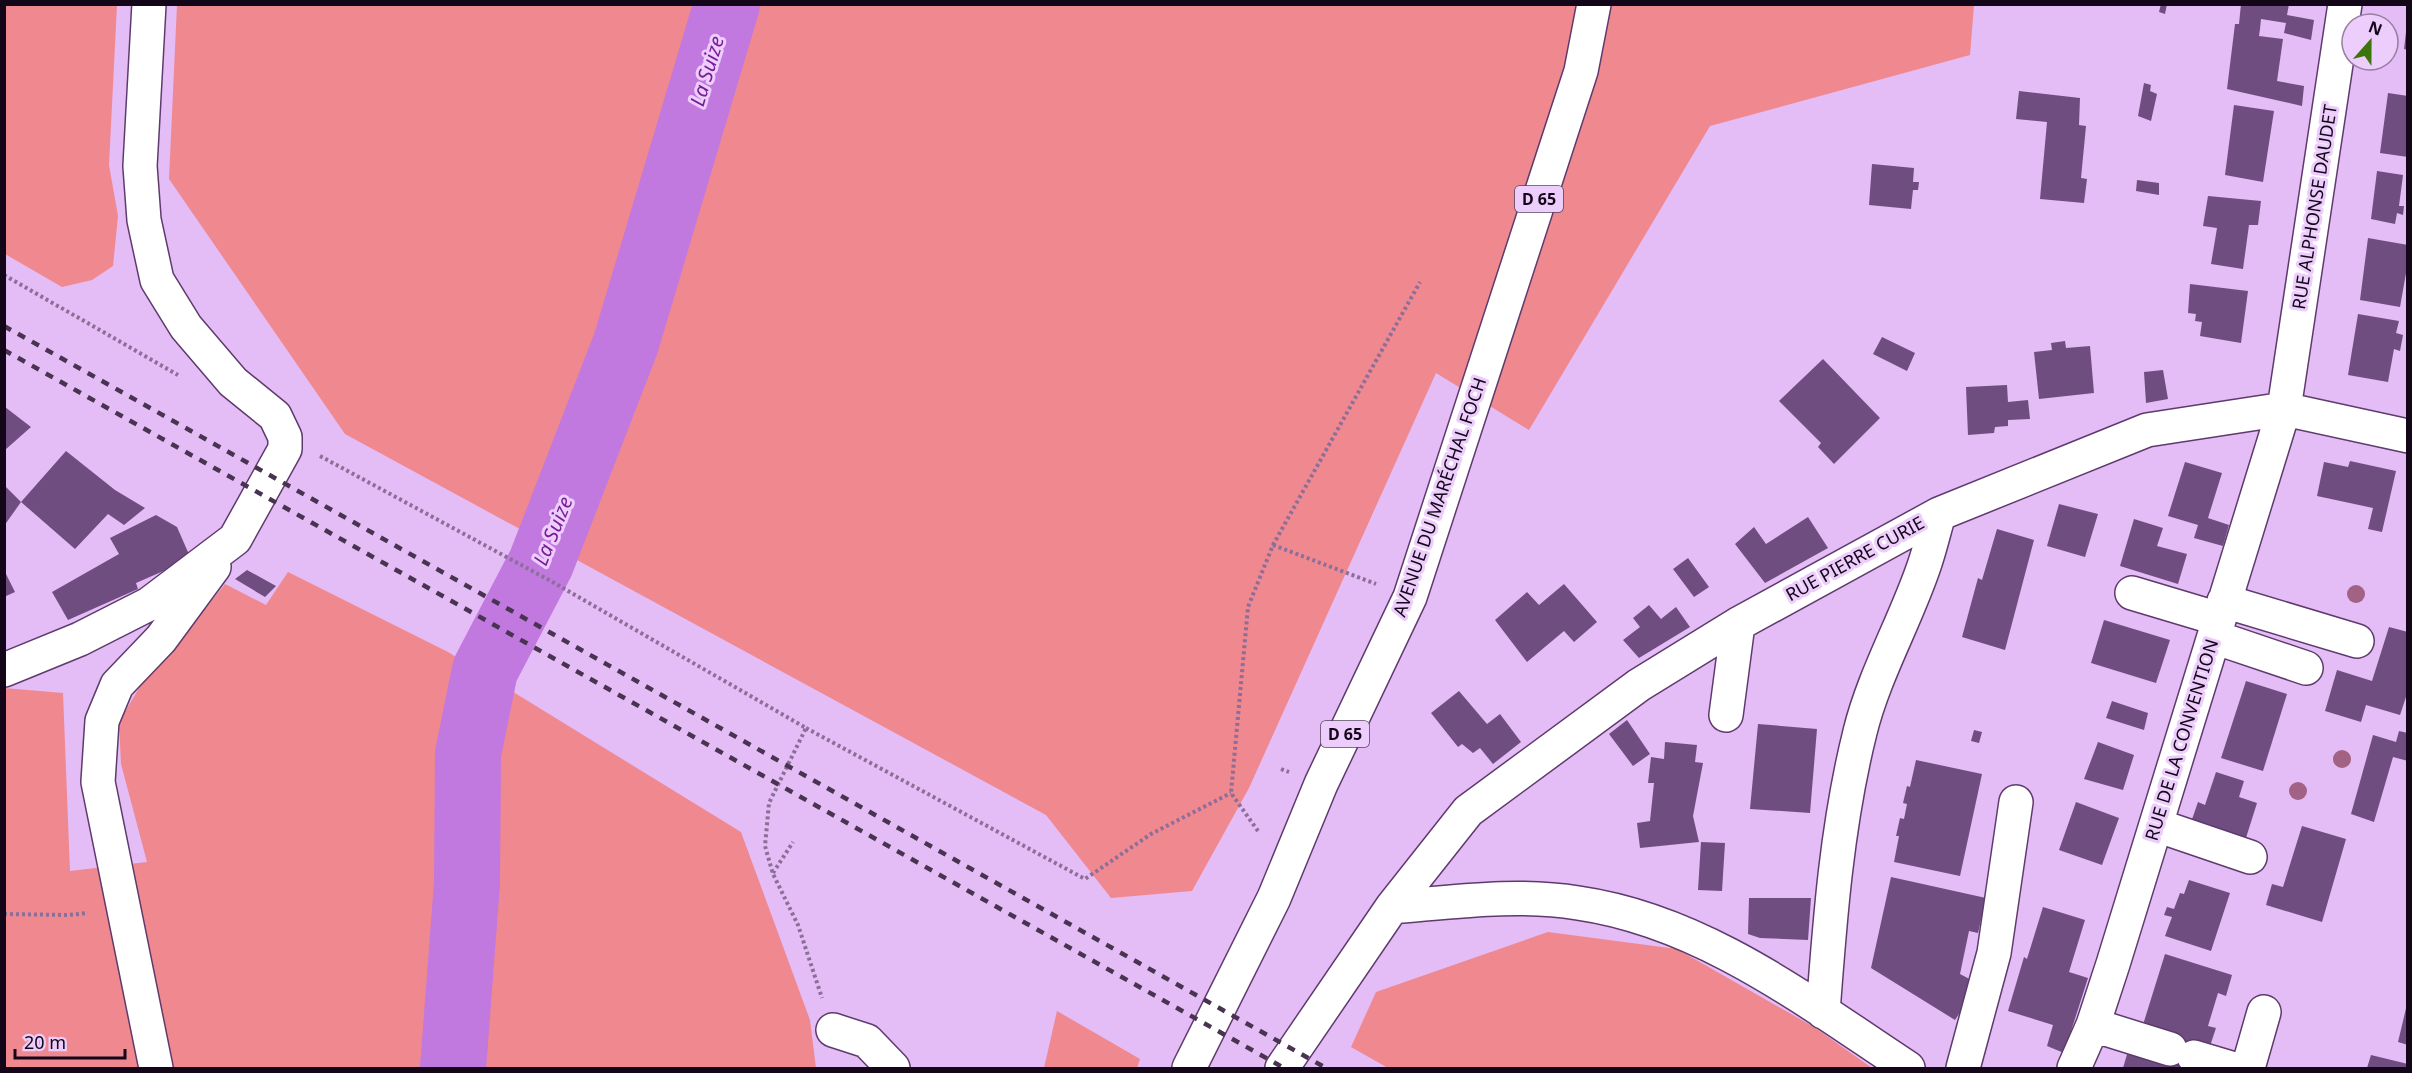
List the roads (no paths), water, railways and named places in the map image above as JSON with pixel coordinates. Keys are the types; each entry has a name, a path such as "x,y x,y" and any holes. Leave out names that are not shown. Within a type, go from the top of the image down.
{"street":[{"path":"149,4 140,166 144,220 157,280 186,327 233,382 275,416 285,437 285,449 235,539 161,639 117,685 102,721 98,782 156,1068"},
{"name":"AVENUE DU MARÉCHAL FOCH","path":"1190,1068 1274,898 1321,783 1410,597 1581,71 1594,4"},
{"name":"RUE ALPHONSE DAUDET","path":"2284,409 2345,4"},
{"name":"RUE PIERRE CURIE","path":"1282,1068 1392,907 1468,811 1639,685 1738,624 1939,513 2147,430 2284,409 2408,436"},
{"name":"RUE DE LA CONVENTION","path":"2074,1068 2092,1025 2156,825 2284,409"},
{"path":"1822,1012 1832,898 1846,802 1860,730 1888,653 1924,566 1939,513"},
{"path":"4,670 80,639 149,604 235,539"},
{"path":"2132,593 2219,619 2357,641"},
{"path":"2219,619 2306,668"},
{"path":"1726,715 1738,624"},
{"path":"1963,1068 1994,953 2016,802"},
{"path":"2156,825 2250,857"},
{"path":"1392,907 1511,898 1578,903 1638,916 1684,933 1734,957 1908,1068"},
{"path":"2248,1068 2264,1012"},
{"path":"2092,1025 2231,1068"},
{"path":"833,1030 867,1041 893,1068"}],"waterway":[{"name":"La Suize","path":"453,1068 467,883 468,754 485,670 541,563 626,343 727,4"}],"railway":[{"path":"4,326 1326,1068"},
{"path":"4,350 1284,1068"}]}
